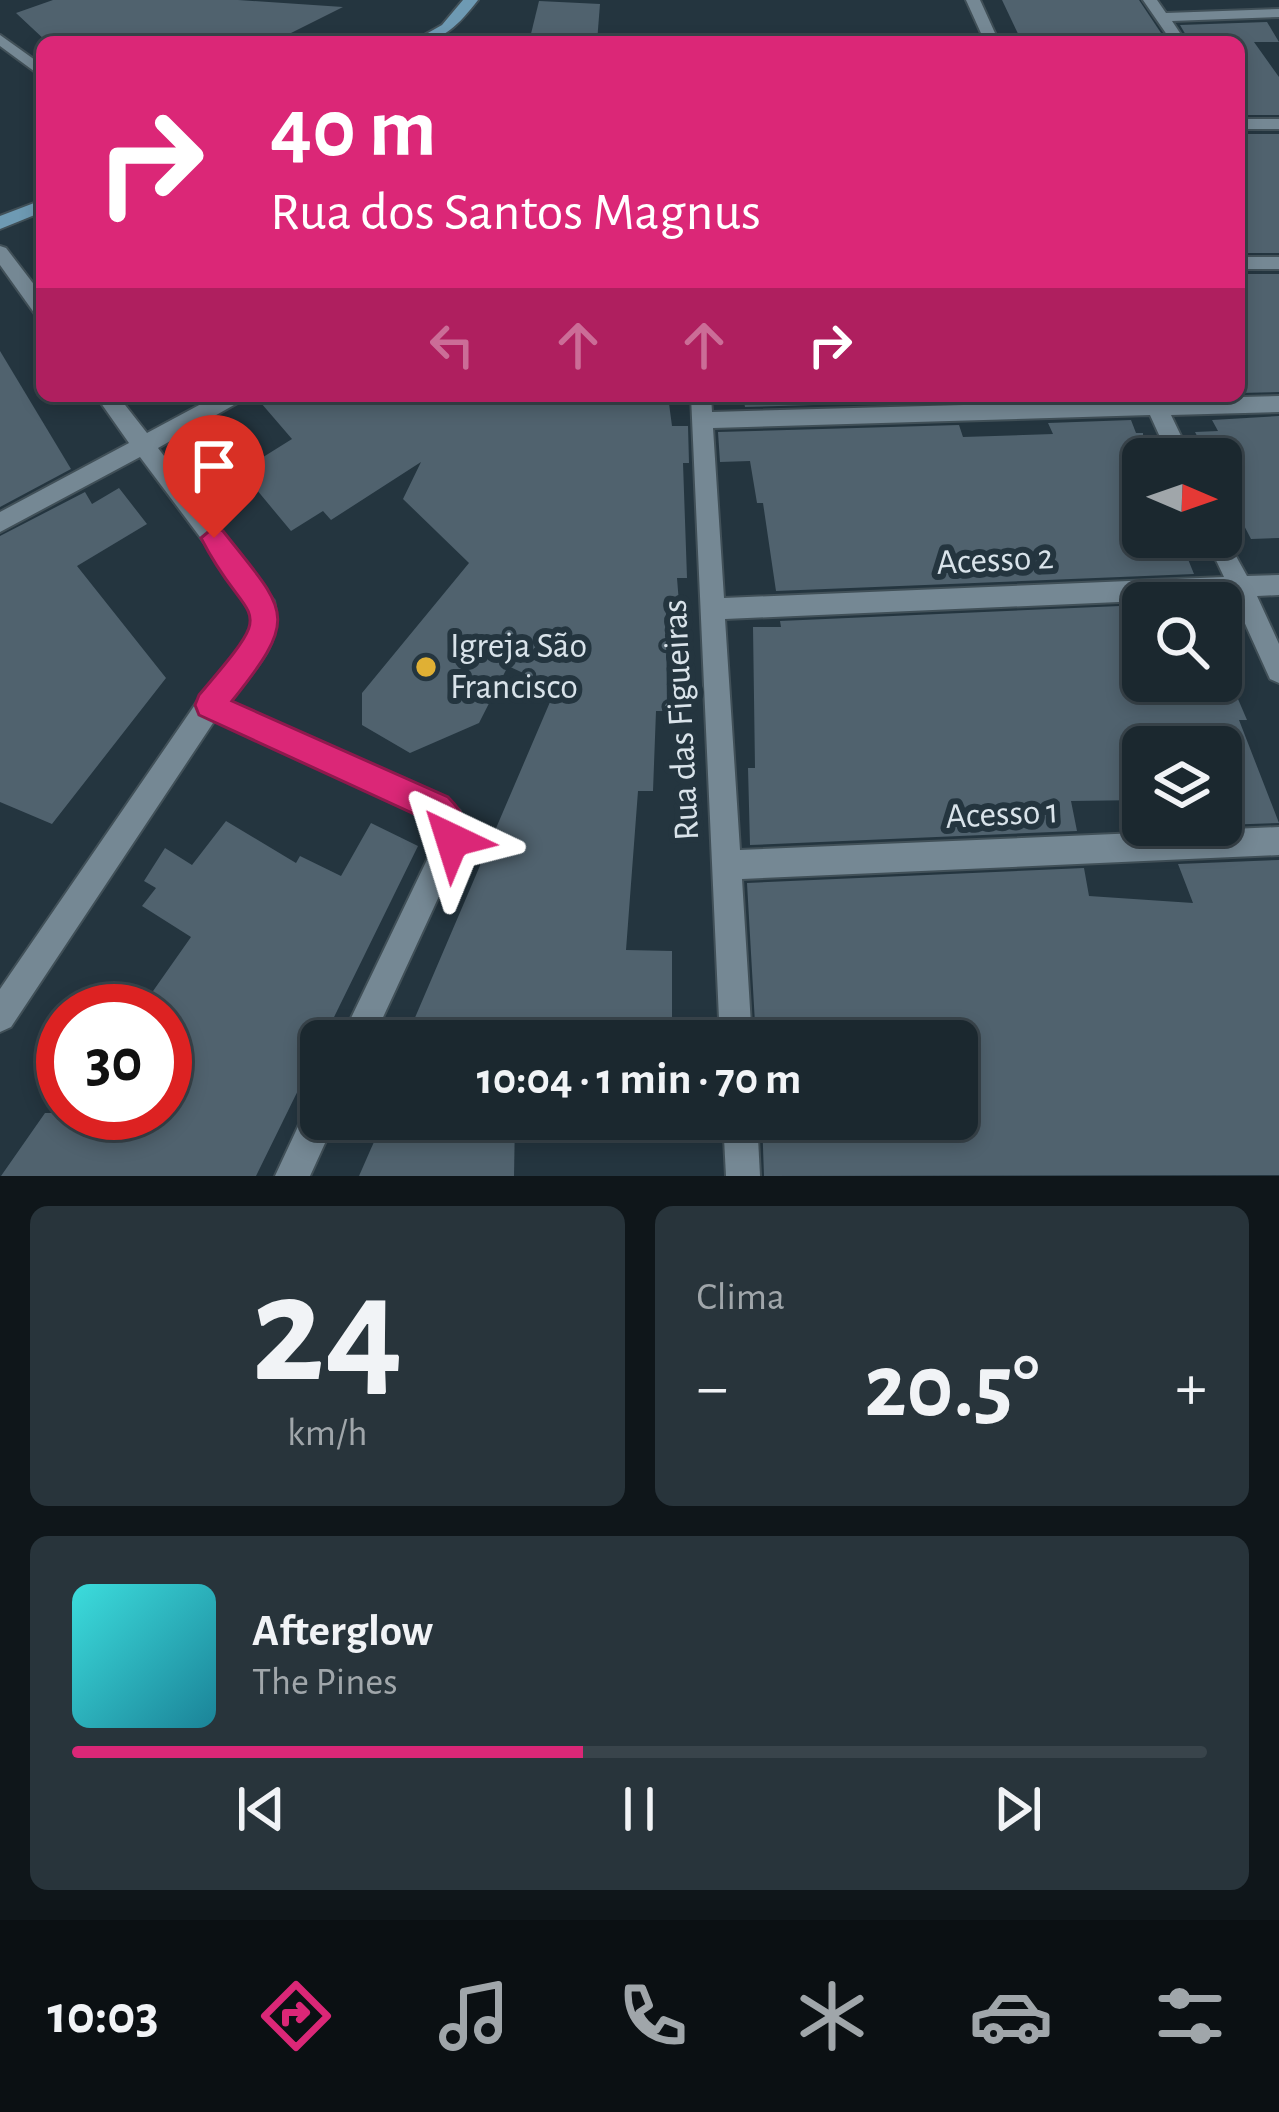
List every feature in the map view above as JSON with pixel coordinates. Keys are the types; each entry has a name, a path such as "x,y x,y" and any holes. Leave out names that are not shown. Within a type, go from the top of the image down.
{"main road":[{"path":"431,36 447,28 471,0"},
{"path":"0,223 36,208"}],"street":[{"path":"973,0 989,36"},
{"path":"1150,0 1175,36"},
{"path":"1162,16 1279,13"},
{"path":"0,39 36,67"},
{"path":"1245,124 1279,124"},
{"path":"0,252 36,301"},
{"path":"1245,263 1279,263"},
{"path":"0,1016 210,705 259,646 267,620 262,601 110,402"},
{"path":"0,523 223,402"},
{"path":"702,408 1089,402"},
{"path":"1153,402 1170,438"},
{"path":"1195,402 1279,404"},
{"name":"Rua das Figueiras","path":"702,408 735,1020"},
{"name":"Acesso 2","path":"1242,585 1279,585"},
{"path":"1242,589 1279,671"},
{"name":"Acesso 2","path":"715,609 1122,590"},
{"path":"210,705 436,808 450,821 452,840 366,1020"},
{"name":"Acesso 1","path":"728,866 1279,841"},
{"path":"292,1176 309,1140"},
{"path":"741,1140 742,1176"}],"building":[{"path":"53,0 238,0 343,7 285,36 41,36 16,13"},
{"path":"1002,0 1139,0 1163,36 1019,36"},
{"path":"539,1 600,4 597,36 530,36"},
{"path":"1267,22 1279,42 1254,42 1279,77 1279,115 1245,115 1245,36 1186,36 1180,25"},
{"path":"1245,134 1279,134 1279,253 1245,253"},
{"path":"1245,274 1279,274 1279,392 1245,393"},
{"path":"0,351 71,469 0,507"},
{"path":"260,402 669,402 672,426 688,426 689,463 683,463 687,578 677,578 679,603 666,604 667,711 656,711 653,791 638,791 626,950 672,951 672,1020 414,1020 556,688 508,666 479,723 410,753 362,725 362,693 469,563 403,499 421,462 331,520 323,511 291,531 241,471 292,439"},
{"path":"744,402 918,402 745,407"},
{"path":"1279,416 1279,538 1251,539 1242,522 1242,438 1198,438 1195,432 1218,431 1212,420"},
{"path":"1131,420 1143,438 1122,438 1122,558 1188,558 1194,574 776,591 763,503 757,503 750,461 720,462 718,432 959,425 963,437 1053,434 1048,423"},
{"path":"119,488 147,524 77,566 166,678 52,824 0,802 0,536 85,492 92,504"},
{"path":"1122,606 1122,702 1239,702 1247,720 1239,720 1241,726 1122,726 1122,800 1071,801 1077,831 750,845 748,768 755,768 753,627 781,627 780,621"},
{"path":"1242,728 1279,823 1242,824"},
{"path":"226,821 296,863 300,856 341,876 371,823 418,846 333,1020 300,1020 300,1086 256,1176 1,1176 36,1126 36,1140 192,1140 192,984 158,984 191,937 142,906 156,888 144,881 165,848 192,865"},
{"path":"1279,860 1279,1175 764,1176 763,1140 978,1140 978,1020 755,1020 747,883 1084,868 1089,896 1193,903 1178,864"},
{"path":"375,1140 515,1140 514,1176 359,1176"}],"place":[{"name":"Igreja São Francisco","path":"426,667"}],"route":[{"path":"214,538 262,601 267,620 259,646 210,705 436,808 450,821 452,840"}]}
